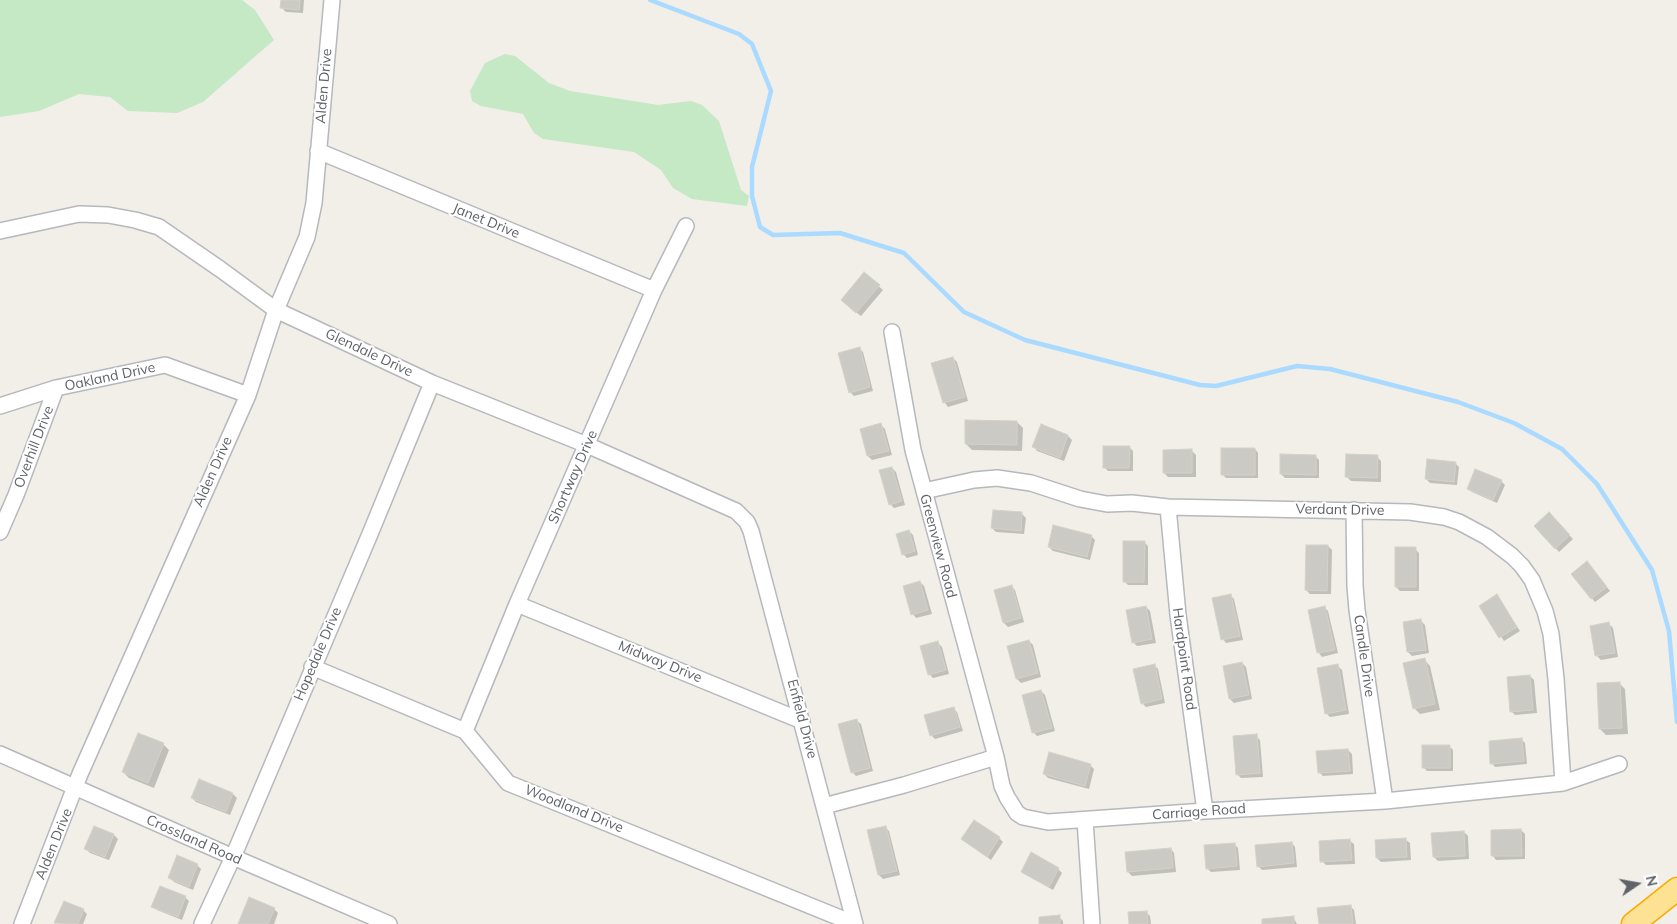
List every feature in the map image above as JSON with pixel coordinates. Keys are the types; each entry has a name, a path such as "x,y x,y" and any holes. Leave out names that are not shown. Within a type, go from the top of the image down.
{"highway":[{"path":"1633,924 1677,889"}],"street":[{"name":"Alden Drive","path":"22,924 80,774 151,610 248,395 276,310 307,237 314,203 332,0"},
{"name":"Janet Drive","path":"318,151 654,290"},
{"name":"Glendale Drive","path":"0,231 79,214 108,215 160,227 276,310 432,383 587,445 728,506 742,516"},
{"name":"Shortway Drive","path":"464,731 517,604 654,290 686,226"},
{"name":"Greenview Road","path":"892,332 913,450 996,757"},
{"name":"Oakland Drive","path":"0,406 56,388 165,365 248,395"},
{"name":"Hopedale Drive","path":"202,924 233,857 432,383"},
{"name":"Overhill Drive","path":"0,532 16,495 56,388"},
{"name":"Verdant Drive","path":"924,491 974,480 996,478 1031,483 1080,499 1107,504 1132,503 1168,507 1410,512 1444,517 1459,522 1487,537 1522,566 1532,580 1546,611 1551,634 1563,783"},
{"name":"Hardpoint Road","path":"1168,507 1178,615 1205,811"},
{"name":"Candle Drive","path":"1354,510 1357,610 1385,801"},
{"name":"Enfield Drive","path":"742,516 752,532 855,924"},
{"name":"Midway Drive","path":"517,604 802,720"},
{"name":"Woodland Drive","path":"312,667 464,731 508,782 855,924"},
{"name":"Crossland Road","path":"0,754 385,923"},
{"path":"824,806 904,785 996,757"},
{"name":"Carriage Road","path":"996,757 1002,786 1017,813 1023,817 1048,822 1385,801 1563,783 1619,764"},
{"path":"1085,820 1092,924"}],"green space":[{"path":"0,0 242,0 255,10 274,40 203,102 177,113 128,111 110,97 79,94 39,111 0,117"},
{"path":"505,54 515,56 549,83 570,91 658,105 691,101 702,105 719,121 741,190 749,196 747,206 692,199 673,188 661,170 634,152 543,139 534,133 523,114 481,106 472,101 470,91 485,63"}],"building":[{"path":"281,0 300,0 299,10 280,8"},
{"path":"864,272 880,285 856,313 841,300"},
{"path":"860,347 870,387 849,393 838,353"},
{"path":"953,357 965,397 943,403 931,363"},
{"path":"965,420 1017,421 1017,445 965,444"},
{"path":"881,423 889,451 867,456 860,429"},
{"path":"1041,424 1068,435 1060,458 1032,447"},
{"path":"1103,446 1130,446 1129,468 1103,468"},
{"path":"1221,448 1255,448 1255,475 1221,475"},
{"path":"1192,449 1192,473 1163,473 1163,450"},
{"path":"1280,454 1316,455 1316,475 1280,474"},
{"path":"1346,454 1378,455 1377,478 1345,477"},
{"path":"1427,459 1456,462 1454,482 1425,479"},
{"path":"892,467 902,501 889,505 879,470"},
{"path":"1475,469 1502,480 1493,500 1467,489"},
{"path":"993,510 1022,512 1021,531 991,528"},
{"path":"1549,512 1570,535 1555,549 1534,526"},
{"path":"1053,525 1092,535 1087,557 1048,547"},
{"path":"909,530 915,551 902,555 896,534"},
{"path":"1123,541 1145,541 1144,582 1123,582"},
{"path":"1306,545 1328,545 1327,591 1305,590"},
{"path":"1395,547 1416,547 1416,587 1395,587"},
{"path":"1587,561 1607,587 1591,599 1571,574"},
{"path":"920,581 928,610 911,615 903,586"},
{"path":"1012,585 1021,618 1003,623 994,590"},
{"path":"1231,594 1240,636 1221,640 1212,598"},
{"path":"1497,594 1517,627 1499,638 1479,606"},
{"path":"1146,606 1152,639 1132,643 1126,610"},
{"path":"1325,606 1335,650 1317,653 1308,610"},
{"path":"1421,619 1426,650 1407,652 1403,622"},
{"path":"1609,622 1615,653 1595,656 1590,626"},
{"path":"1029,640 1038,673 1016,679 1007,646"},
{"path":"938,641 946,670 928,675 920,646"},
{"path":"1425,658 1435,704 1413,709 1403,663"},
{"path":"1242,662 1249,695 1229,699 1223,666"},
{"path":"1155,664 1162,699 1141,704 1133,669"},
{"path":"1338,664 1346,710 1325,714 1317,668"},
{"path":"1530,675 1533,710 1510,712 1507,677"},
{"path":"1620,682 1622,728 1599,729 1597,683"},
{"path":"1041,690 1052,728 1032,733 1022,695"},
{"path":"954,707 960,727 930,736 924,715"},
{"path":"857,719 870,768 851,773 838,724"},
{"path":"138,733 164,743 148,783 122,772"},
{"path":"1257,734 1260,773 1236,775 1233,736"},
{"path":"1522,738 1524,761 1490,764 1489,741"},
{"path":"1422,745 1450,745 1450,768 1422,768"},
{"path":"1348,749 1350,771 1318,773 1316,751"},
{"path":"1049,752 1091,764 1085,786 1043,774"},
{"path":"199,779 233,793 226,812 191,798"},
{"path":"974,820 1000,837 987,857 961,839"},
{"path":"94,826 114,834 105,857 84,849"},
{"path":"886,826 897,871 878,875 867,830"},
{"path":"1521,829 1522,856 1491,856 1491,830"},
{"path":"1464,831 1465,856 1433,857 1431,833"},
{"path":"1406,838 1407,857 1376,858 1375,840"},
{"path":"1350,839 1352,860 1320,862 1319,841"},
{"path":"1292,842 1294,863 1257,867 1255,845"},
{"path":"1235,843 1237,866 1206,869 1204,845"},
{"path":"1171,848 1173,868 1127,872 1125,852"},
{"path":"1031,852 1059,868 1049,887 1021,872"},
{"path":"177,855 198,864 189,887 168,878"},
{"path":"160,886 186,896 178,917 151,907"},
{"path":"249,897 275,908 268,924 238,924"},
{"path":"64,901 84,909 78,924 54,923"},
{"path":"1351,905 1353,924 1319,924 1317,908"},
{"path":"1147,911 1148,924 1129,924 1128,912"},
{"path":"1060,915 1060,924 1039,924 1039,917"},
{"path":"1294,916 1294,924 1262,924 1262,919"}],"waterway":[{"path":"650,0 739,34 752,44 771,91 752,167 752,196 760,227 773,235 840,233 904,253 964,312 1025,340 1200,385 1216,386 1297,366 1330,369 1458,402 1514,423 1562,449 1597,484 1652,570 1669,631 1677,722"}]}
